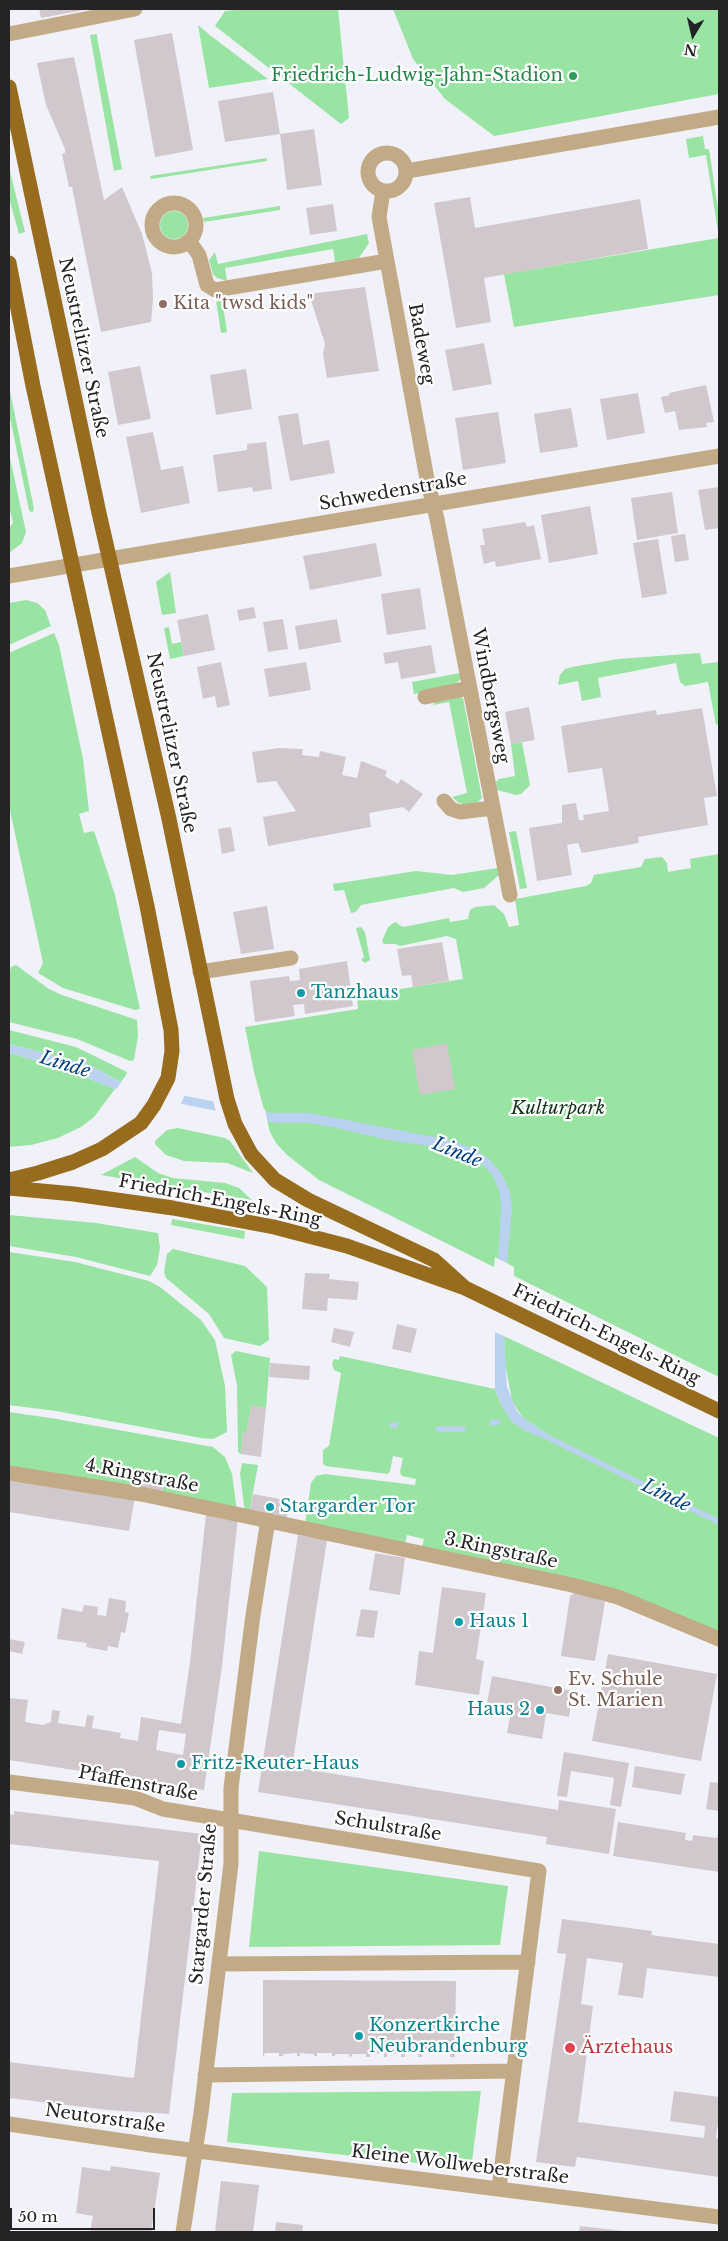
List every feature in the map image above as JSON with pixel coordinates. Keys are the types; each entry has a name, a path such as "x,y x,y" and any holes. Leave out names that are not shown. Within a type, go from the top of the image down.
{"main road":[{"name":"Neustrelitzer Straße","path":"9,87 110,559 169,819 226,1099 235,1124 251,1154 274,1180 308,1200 434,1260 466,1288"},
{"path":"9,263 33,386 147,906 171,1030 171,1062 165,1084 154,1105 141,1123 102,1149 73,1162 38,1174 9,1180"},
{"name":"Friedrich-Engels-Ring","path":"9,1188 74,1194 173,1208 274,1227 347,1246 466,1288 719,1411"}],"street":[{"path":"9,34 135,9"},
{"path":"406,171 719,117"},
{"path":"380,154 392,154 402,160 406,177 400,187 395,190 383,191 373,185 368,174 371,162 375,158 380,154"},
{"name":"Badeweg","path":"383,191 379,217 427,478 434,504"},
{"path":"189,241 199,255 207,285 215,290 387,261"},
{"name":"Schwedenstraße","path":"9,576 719,456"},
{"name":"Windbergsweg","path":"434,504 510,895"},
{"path":"425,697 469,688"},
{"path":"444,801 451,809 460,812 493,808"},
{"path":"200,972 291,958"},
{"name":"4.Ringstraße","path":"9,1472 141,1494 268,1520"},
{"name":"3.Ringstraße","path":"268,1520 572,1584 618,1597 719,1639"},
{"name":"Stargarder Straße","path":"183,2232 205,2075 231,1864 231,1788 249,1644 268,1520"},
{"name":"Pfaffenstraße","path":"9,1782 135,1798 163,1809 231,1820"},
{"name":"Schulstraße","path":"231,1820 539,1871 528,1962"},
{"path":"219,1964 528,1962 499,2188"},
{"path":"205,2075 514,2071"},
{"name":"Neutorstraße","path":"9,2124 195,2151"},
{"name":"Kleine Wollweberstraße","path":"195,2151 719,2217"}],"green space":[{"path":"244,9 338,9 349,118 341,124 215,26 225,11"},
{"name":"Friedrich-Ludwig-Jahn-Stadion","path":"393,9 719,9 719,94 494,136 445,99 413,59"},
{"path":"198,25 211,36 268,79 209,88"},
{"path":"97,34 122,169 114,171 90,35"},
{"path":"703,136 705,149 709,149 719,215 719,238 706,155 689,158 686,139"},
{"path":"267,158 267,161 151,179 150,176"},
{"path":"9,167 25,232 19,234 9,198"},
{"path":"280,206 280,210 204,222 203,218"},
{"path":"174,211 184,215 188,225 184,235 174,239 164,235 160,225 164,215"},
{"path":"367,234 369,243 359,258 335,262 333,249 225,268 227,281 217,278 213,274 209,260 215,252 218,264"},
{"path":"719,238 719,295 514,327 504,274"},
{"path":"222,299 227,332 221,333 216,300"},
{"path":"9,386 34,509 32,513 29,510 9,413"},
{"path":"9,453 26,532 22,543 9,553 9,528 13,523 9,506"},
{"path":"170,572 176,613 162,615 156,582"},
{"path":"26,600 37,603 45,610 51,626 9,645 9,603"},
{"path":"169,627 172,644 181,642 184,656 170,659 164,628"},
{"path":"54,633 59,645 83,759 89,811 79,814 84,833 94,831 115,895 140,1009 135,1010 63,988 38,973 43,963 9,806 9,653"},
{"path":"700,653 702,664 719,662 719,724 716,725 708,682 685,686 680,682 676,663 598,678 601,697 582,701 578,681 558,685 560,675 565,669 572,667 618,659"},
{"path":"460,673 462,678 453,686 414,694 412,682"},
{"path":"457,695 463,698 482,798 476,804 467,805 459,803 452,797 467,793 449,702 433,705 437,699"},
{"path":"522,742 530,785 521,794 516,795 497,790 496,782 499,779 515,776 511,744"},
{"path":"516,831 527,888 520,889 509,832"},
{"name":"Kulturpark","path":"719,854 719,1377 514,1276 514,1267 495,1257 494,1267 319,1180 287,1155 276,1143 270,1132 254,1072 245,1027 358,1009 357,996 463,979 456,939 447,936 400,946 384,944 382,941 388,927 395,922 403,927 449,918 450,922 468,919 470,910 475,907 494,905 504,914 509,927 519,925 515,899 586,886 591,883 594,875 641,867 645,859 662,857 667,863 668,872 691,868 690,859"},
{"path":"498,868 499,875 484,888 463,892 454,888 361,905 356,912 351,913 344,890 334,891 333,884 416,871 452,875"},
{"path":"361,927 365,932 370,960 365,963 361,960 364,957 356,928"},
{"path":"16,965 49,989 62,995 137,1020 138,1036 134,1060 130,1061 77,1039 9,1022 9,975 11,967"},
{"path":"9,1030 76,1047 127,1072 126,1075 121,1082 87,1064 9,1044"},
{"path":"9,1053 60,1067 115,1089 94,1117 81,1127 58,1138 31,1145 9,1147"},
{"path":"178,1128 225,1138 230,1141 253,1173 227,1163 184,1161 166,1155 155,1144 155,1141 167,1130"},
{"path":"135,1157 158,1173 173,1178 225,1183 239,1188 252,1200 101,1175"},
{"path":"9,1215 96,1223 158,1233 160,1248 157,1265 150,1276 76,1257 9,1246"},
{"path":"172,1219 245,1231 244,1239 171,1225"},
{"path":"173,1249 245,1266 267,1287 269,1340 260,1346 224,1338 209,1314 166,1278 164,1272 167,1254"},
{"path":"9,1252 75,1262 149,1281 160,1287 201,1320 215,1340 225,1386 227,1432 213,1439 201,1438 56,1411 9,1405"},
{"path":"504,1336 719,1438 719,1634 422,1547 424,1539 407,1535 405,1544 305,1524 311,1483 316,1476 325,1474 415,1485 416,1479 402,1476 400,1472 403,1458 393,1456 388,1474 326,1466 323,1464 323,1450 329,1446 341,1373 334,1370 332,1363 334,1359 339,1360 340,1356 495,1389 501,1405 551,1436 523,1418 512,1401 505,1363"},
{"path":"236,1351 270,1358 266,1408 251,1406 247,1432 243,1432 241,1454 238,1452 237,1386 231,1355"},
{"path":"9,1412 213,1447 225,1457 232,1474 237,1511 162,1492 164,1482 144,1478 142,1488 9,1467"},
{"path":"242,1463 258,1465 249,1514 245,1513 240,1474"},
{"path":"259,1851 508,1886 500,1945 249,1947"},
{"path":"481,2091 471,2169 227,2142 232,2093"}],"water":[{"path":"9,1044 87,1064 125,1084 272,1113 310,1113 445,1139 469,1147 488,1158 501,1173 509,1189 512,1208 507,1263 504,1336 507,1387 517,1411 523,1418 551,1436 551,1439 548,1440 527,1432 512,1422 501,1405 495,1389 495,1332 501,1206 499,1190 493,1176 483,1165 442,1148 384,1139 328,1126 307,1123 277,1123 122,1092 60,1067 9,1053"}],"pier":[{"path":"123,1080 265,1109 268,1124 187,1109 114,1092","holes":["185,1094 213,1100 216,1112 180,1106"]},
{"path":"496,1258 509,1264 506,1337 493,1331"}],"building":[{"path":"39,9 84,9 84,10 41,18"},
{"path":"172,33 193,150 155,157 134,40"},
{"path":"74,57 104,200 122,187 142,234 152,273 153,299 151,322 101,332 72,187 69,187 62,154 65,153 65,149 46,105 37,63"},
{"path":"273,92 280,134 225,142 218,101"},
{"path":"314,129 322,185 287,190 280,134"},
{"path":"470,197 475,228 640,199 648,249 484,278 491,322 456,328 434,203"},
{"path":"333,204 337,231 310,235 306,208"},
{"path":"365,287 379,371 327,378 323,354 325,344 309,294"},
{"path":"484,343 492,384 453,391 445,350"},
{"path":"140,366 151,419 118,425 108,372"},
{"path":"246,369 252,409 216,415 210,375"},
{"path":"706,385 714,422 706,423 707,427 679,430 675,411 665,413 661,397 670,395 669,393"},
{"path":"638,393 645,433 607,440 600,399"},
{"path":"571,408 578,447 540,453 534,414"},
{"path":"498,412 506,463 463,470 455,418"},
{"path":"298,413 303,445 329,440 335,473 290,481 278,416"},
{"path":"153,432 161,470 183,466 190,503 141,513 126,437"},
{"path":"266,442 272,489 253,492 252,487 218,492 213,455 247,450 247,444"},
{"path":"719,487 719,528 705,530 698,490"},
{"path":"672,492 678,533 637,540 631,498"},
{"path":"590,506 598,554 549,563 541,515"},
{"path":"525,522 527,527 534,525 541,559 496,567 495,561 484,564 480,545 485,545 482,529"},
{"path":"685,534 689,560 675,562 671,536"},
{"path":"658,539 667,594 642,598 633,543"},
{"path":"376,543 382,576 310,590 303,556"},
{"path":"420,588 426,629 387,635 381,594"},
{"path":"254,607 256,618 239,621 237,610"},
{"path":"208,614 215,650 184,656 177,620"},
{"path":"283,619 288,649 268,652 263,622"},
{"path":"337,619 341,642 299,650 295,626"},
{"path":"431,645 436,673 401,679 398,662 385,664 383,653"},
{"path":"221,662 230,705 217,708 215,696 203,699 197,667"},
{"path":"306,662 311,690 269,697 264,669"},
{"path":"529,707 535,740 511,744 505,712"},
{"path":"702,708 717,796 704,798 708,825 638,837 639,843 582,853 578,843 567,845 572,875 537,881 529,828 562,823 562,805 576,803 579,820 584,820 583,815 609,811 602,768 568,773 561,726 656,710 657,715"},
{"path":"279,748 303,749 302,755 319,757 320,751 346,757 342,775 357,778 361,761 387,771 385,776 398,784 401,779 423,794 409,812 403,807 369,813 371,827 268,846 263,817 296,811 276,781 257,783 252,752"},
{"path":"231,827 235,851 222,854 218,829"},
{"path":"267,906 274,949 241,954 233,912"},
{"path":"442,942 449,981 413,987 411,975 402,976 397,949"},
{"name":"Tanzhaus","path":"347,961 353,1006 305,1014 304,1004 293,1005 295,1016 255,1022 250,981 289,976 290,981 300,980 299,969"},
{"path":"447,1043 455,1089 420,1095 412,1050"},
{"path":"305,1273 330,1274 329,1279 359,1282 357,1300 328,1298 327,1311 302,1309"},
{"path":"397,1324 417,1329 411,1353 392,1349"},
{"path":"334,1328 354,1332 350,1347 331,1342"},
{"path":"270,1363 310,1366 309,1380 269,1377"},
{"path":"251,1405 266,1408 261,1457 241,1454 243,1432 247,1432"},
{"path":"9,1478 135,1497 129,1531 9,1512"},
{"path":"144,1478 164,1482 162,1494 141,1490"},
{"name":"Stargarder Tor","path":"253,1494 290,1501 286,1521 249,1514"},
{"path":"206,1514 238,1517 222,1666 204,1790 9,1760 9,1698 28,1700 25,1722 43,1725 51,1722 52,1710 60,1711 58,1723 85,1727 87,1715 94,1716 92,1728 121,1733 120,1738 138,1741 141,1717 181,1724 190,1662","holes":["159,1730 186,1734 183,1755 156,1750"]},
{"path":"298,1535 327,1540 292,1767 558,1810 559,1800 616,1809 609,1854 546,1844 547,1837 258,1792"},
{"path":"375,1553 405,1558 400,1595 369,1590"},
{"name":"Haus 1","path":"442,1587 486,1593 476,1659 484,1661 479,1695 415,1685 419,1651 433,1653"},
{"path":"577,1591 605,1602 595,1661 561,1656 570,1596"},
{"path":"109,1598 126,1601 125,1612 129,1613 125,1633 121,1632 118,1648 108,1646 107,1651 86,1647 87,1643 57,1639 62,1608 82,1612 84,1605 98,1607 97,1615 106,1616"},
{"path":"361,1609 378,1611 374,1638 356,1636"},
{"path":"9,1639 25,1642 22,1654 9,1651"},
{"path":"608,1654 717,1674 701,1761 592,1741"},
{"name":"Haus 2","path":"492,1676 573,1691 569,1717 546,1713 542,1739 507,1733 512,1707 487,1703"},
{"path":"564,1752 629,1763 621,1807 610,1805 614,1778 571,1771 567,1797 557,1796"},
{"path":"635,1766 685,1774 681,1795 632,1787"},
{"path":"710,1782 719,1783 719,1811 706,1809"},
{"path":"14,1811 202,1834 169,2114 108,2110 9,2098 9,2062 134,2078 159,1861 9,1844 9,1814 14,1815"},
{"path":"618,1822 686,1833 685,1840 692,1841 693,1835 717,1838 719,1828 719,1872 613,1856"},
{"name":"Ärztehaus","path":"562,1919 652,1931 651,1935 719,1944 719,1977 647,1968 643,1998 618,1995 623,1963 587,1958 581,2004 593,2006 578,2122 704,2138 705,2126 670,2121 674,2091 719,2097 719,2127 717,2127 716,2138 719,2139 719,2177 577,2157 575,2167 536,2162 566,1954 557,1953"},
{"name":"Konzertkirche Neubrandenburg","path":"263,1980 456,1981 455,2057 450,2057 450,2054 422,2053 422,2057 418,2057 418,2053 405,2053 405,2057 401,2057 401,2054 387,2053 387,2057 384,2057 384,2054 370,2053 370,2057 366,2057 366,2054 352,2054 349,2057 349,2054 335,2054 335,2056 332,2056 332,2053 317,2053 317,2056 300,2053 300,2056 297,2056 297,2053 279,2056 279,2053 265,2053 263,2057"},
{"path":"111,2166 160,2173 151,2232 90,2232 93,2216 76,2213 82,2167 110,2171"},
{"path":"221,2181 259,2185 253,2232 215,2232"},
{"path":"276,2222 303,2225 302,2232 275,2232"},
{"path":"580,2226 623,2231 623,2232 579,2232"}],"waterway":[{"path":"492,1423 498,1422"},
{"path":"438,1429 463,1429"},
{"name":"Linde","path":"545,1436 719,1522"}],"place":[{"name":"Friedrich-Ludwig-Jahn-Stadion","path":"573,76"},
{"name":"Kita \"twsd kids\"","path":"163,304"},
{"name":"Tanzhaus","path":"301,993"},
{"name":"Stargarder Tor","path":"270,1507"},
{"name":"Haus 1","path":"459,1622"},
{"name":"Ev. Schule St. Marien","path":"558,1690"},
{"name":"Haus 2","path":"540,1710"},
{"name":"Fritz-Reuter-Haus","path":"181,1764"},
{"name":"Konzertkirche Neubrandenburg","path":"359,2036"},
{"name":"Ärztehaus","path":"570,2048"}]}
